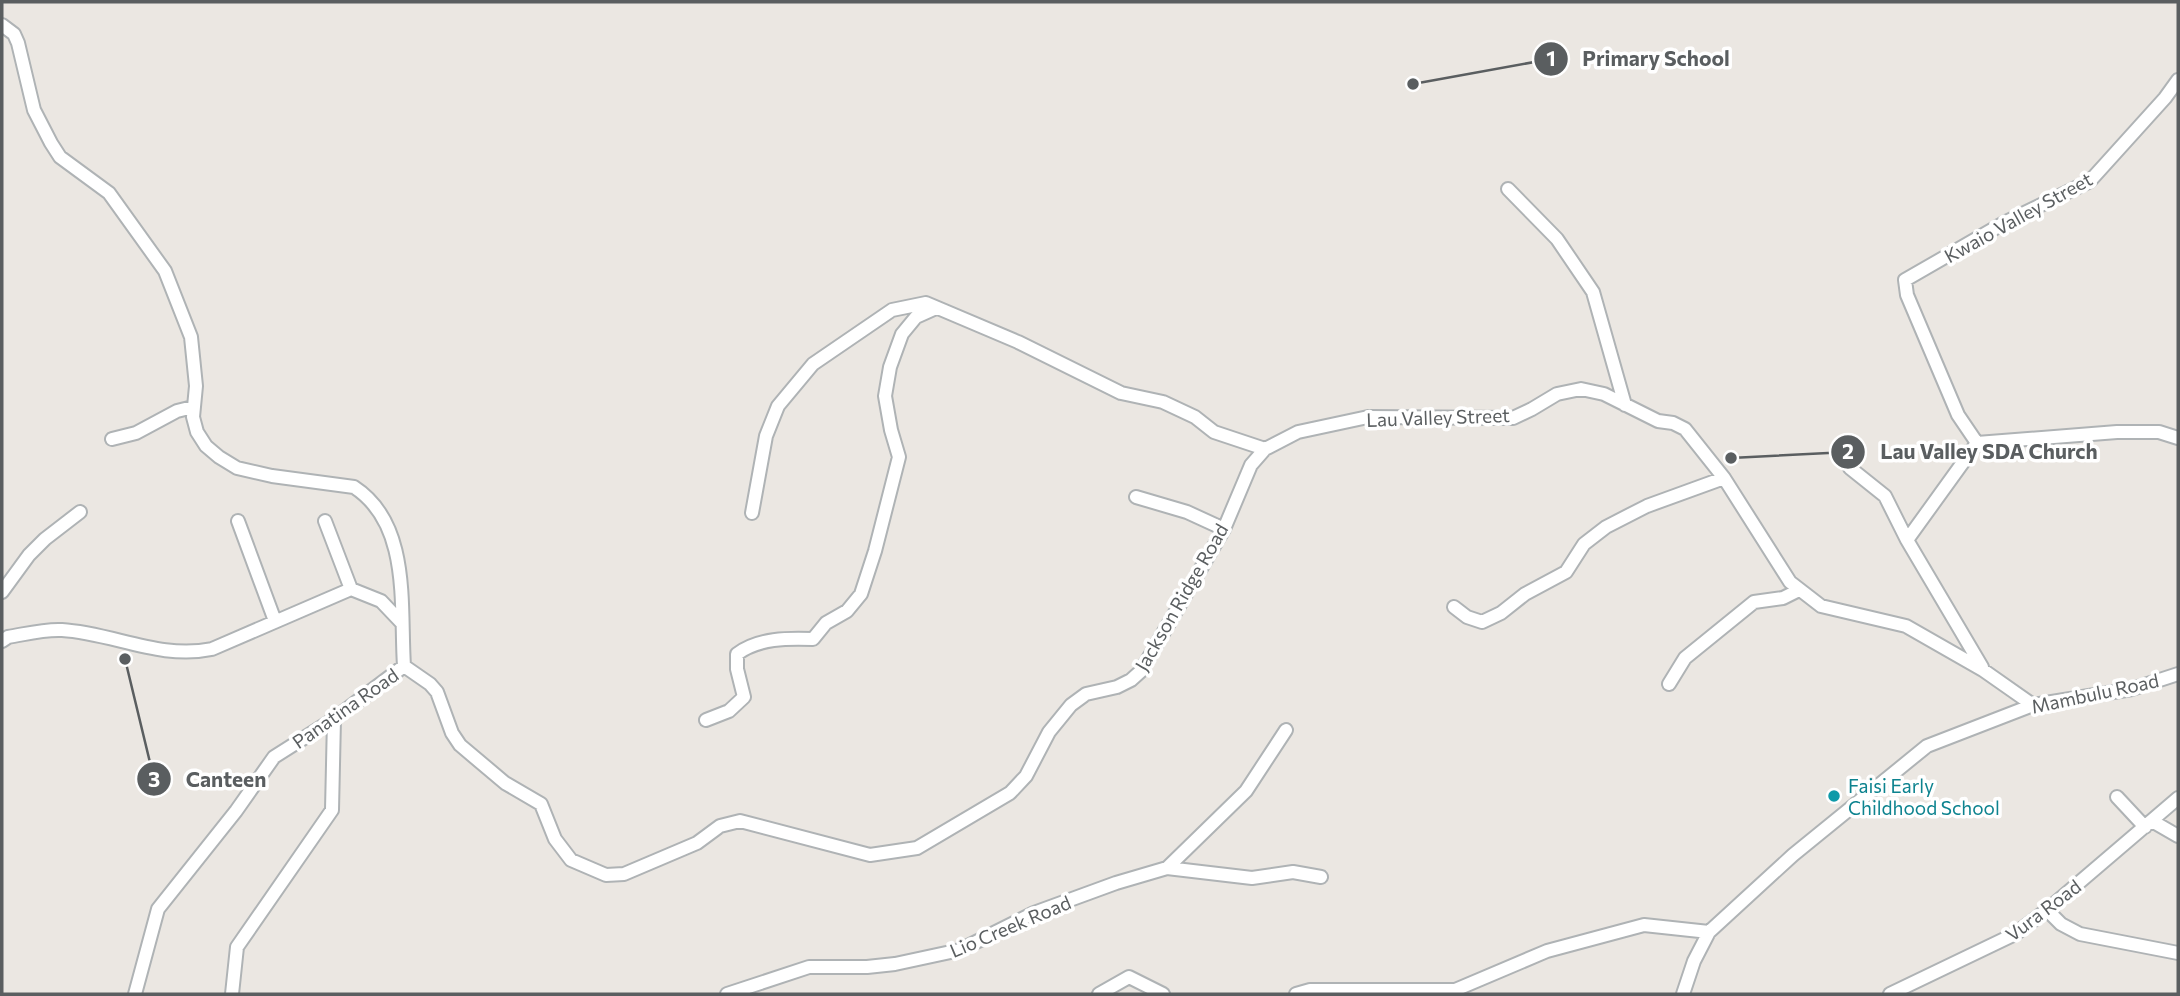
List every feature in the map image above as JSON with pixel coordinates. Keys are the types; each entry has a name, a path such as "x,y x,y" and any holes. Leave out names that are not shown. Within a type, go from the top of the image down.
{"street":[{"path":"2,25 14,34 18,43 34,110 51,143 61,156 109,193 165,271 191,337 196,386 193,417 197,432 206,446 237,468 272,476 354,487 365,494 386,519 398,555 404,666"},
{"name":"Kwaio Valley Street","path":"1977,443 1958,415 1906,295 1905,280 2004,223 2090,181 2178,80"},
{"path":"1508,189 1557,239 1593,292 1625,405"},
{"path":"752,513 766,436 778,406 813,364 892,310 926,303 1018,342 1121,393 1163,402 1195,417 1214,432 1265,449"},
{"path":"706,720 729,711 744,696 737,669 737,654 745,648 784,638 813,639 826,623 847,611 861,594 899,457 885,396 890,367 902,334 915,317 936,308"},
{"name":"Lau Valley Street","path":"1265,449 1298,432 1368,417 1513,418 1557,394 1581,389 1604,394 1658,421 1685,429 1724,478 1790,582 1821,606 1906,626 1983,670 2033,705"},
{"path":"112,439 136,433 177,411 193,407"},
{"path":"1907,540 1977,443 2117,432 2160,432 2178,438"},
{"name":"Jackson Ridge Road","path":"404,666 437,692 452,733 460,745 505,783 541,804 555,839 571,860 606,874 624,874 697,844 720,826 740,821 870,855 917,848 1010,793 1026,776 1049,732 1071,705 1086,694 1117,687 1141,671 1224,528 1251,465 1265,449"},
{"path":"1850,468 1885,496 1907,540 1983,670"},
{"path":"1454,607 1467,617 1482,622 1501,613 1525,594 1566,572 1584,544 1606,527 1647,506 1724,478"},
{"path":"1136,497 1187,512 1224,528"},
{"path":"2,592 29,555 80,512"},
{"path":"238,521 275,621"},
{"path":"325,521 351,589"},
{"path":"4,635 62,630 162,651 199,652 316,606 351,589 381,600 401,622"},
{"path":"1669,684 1685,659 1754,602 1783,598 1799,590"},
{"name":"Panatina Road","path":"135,994 158,909 236,811 274,757 334,719 404,666"},
{"name":"Mambulu Road","path":"1709,932 1793,855 1927,746 2033,705 2132,689 2178,674"},
{"path":"232,994 237,947 332,810 334,719"},
{"path":"1167,868 1247,791 1286,730"},
{"path":"2117,797 2149,824 2178,836"},
{"name":"Vura Road","path":"1890,994 2015,934 2178,798"},
{"path":"1167,868 1252,878 1293,872 1321,877"},
{"name":"Lio Creek Road","path":"727,994 809,967 895,964 960,950 1034,913 1116,883 1167,868"},
{"path":"2047,910 2061,924 2080,934 2176,949"},
{"path":"1296,994 1310,990 1455,990 1547,951 1644,925 1709,932 1694,961 1683,994"},
{"path":"1099,994 1129,976 1163,994"}],"place":[{"name":"Primary School","path":"1413,84"},
{"name":"Lau Valley SDA Church","path":"1731,458"},
{"name":"Canteen","path":"125,659"},
{"name":"Faisi Early Childhood School","path":"1834,796"}]}
